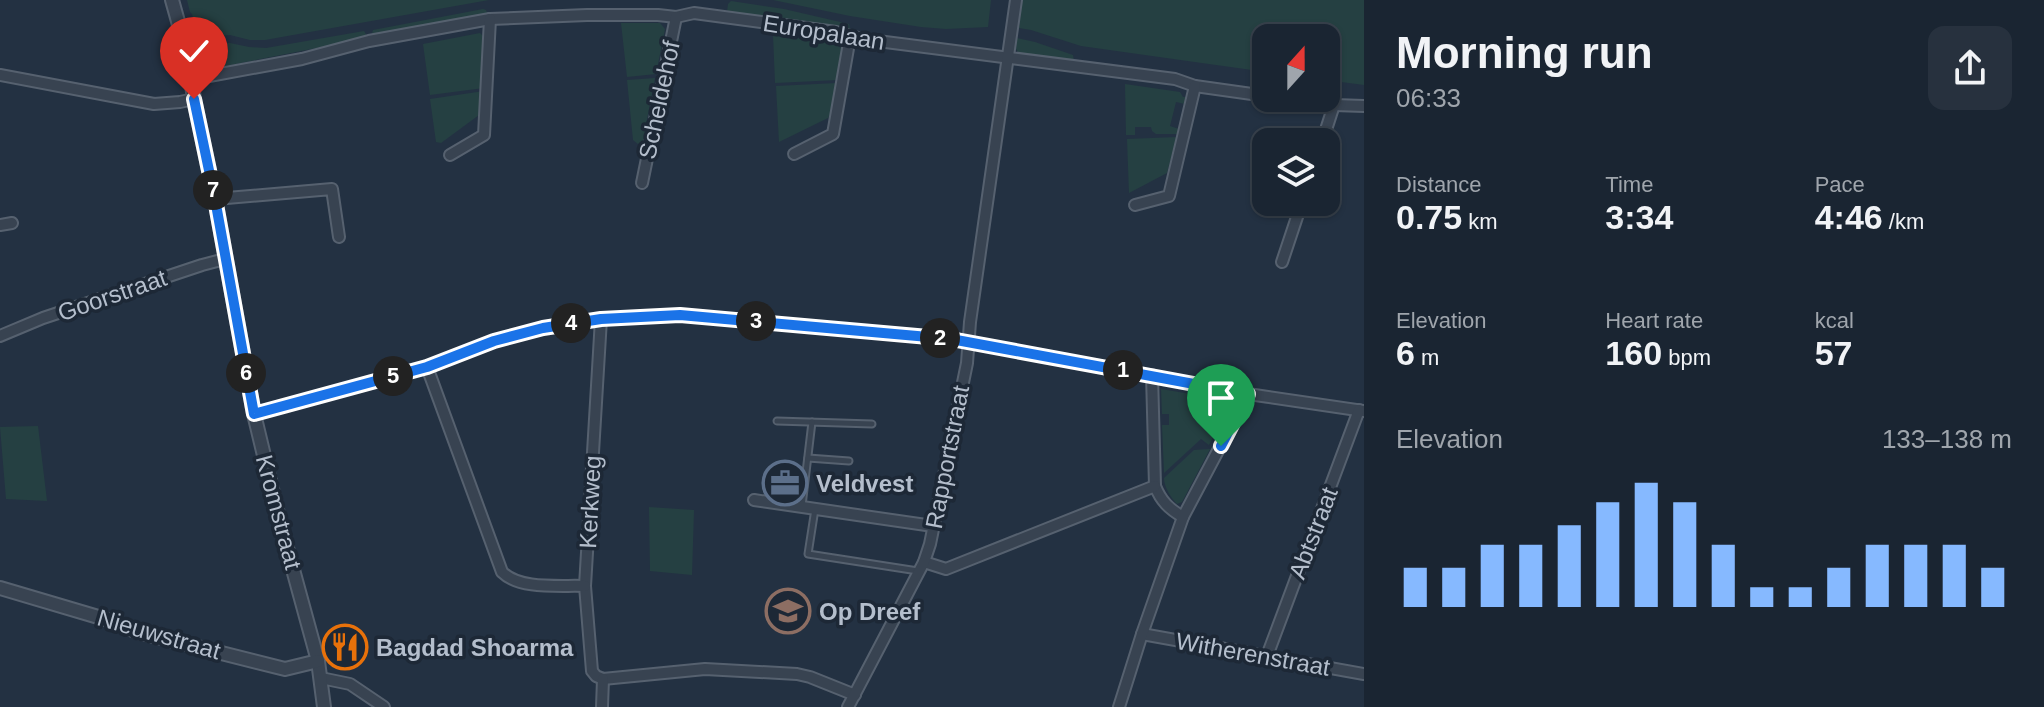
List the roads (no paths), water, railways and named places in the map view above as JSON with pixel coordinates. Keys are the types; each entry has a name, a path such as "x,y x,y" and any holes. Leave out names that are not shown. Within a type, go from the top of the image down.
{"street":[{"name":"Kromstraat","path":"172,0 193,79 194,99 254,414 318,661 324,707"},
{"name":"Rapportstraat","path":"848,707 930,544 967,363 1016,0"},
{"name":"Europalaan","path":"193,79 490,19 587,15 676,17 694,13 1007,59 1175,79 1195,86 1252,94"},
{"name":"Scheldehof","path":"642,183 676,17"},
{"path":"450,155 484,135 490,19"},
{"path":"794,154 833,134 850,37"},
{"path":"0,75 154,104 194,99"},
{"path":"1135,205 1169,196 1195,86"},
{"path":"1340,105 1364,106"},
{"path":"215,199 332,189 339,237"},
{"path":"1282,262 1297,216"},
{"path":"0,225 12,223"},
{"name":"Goorstraat","path":"0,336 43,318 225,259"},
{"path":"254,414 427,367 494,341 543,328 601,319 680,315 968,341 1248,394 1361,410"},
{"name":"Kerkweg","path":"601,319 585,586 592,671 603,679 602,707"},
{"path":"427,367 502,572 510,580 525,584 585,586"},
{"path":"1152,375 1155,486 1160,500 1183,517"},
{"path":"1119,707 1183,517 1248,394"},
{"name":"Abtstraat","path":"1267,656 1361,410"},
{"path":"921,567 946,569 1155,486"},
{"path":"754,500 933,526"},
{"name":"Nieuwstraat","path":"0,588 138,632 285,669 318,661"},
{"name":"Witherenstraat","path":"1142,634 1364,674"},
{"path":"603,679 705,669 797,674 855,695"},
{"path":"321,678 350,684 384,707"}],"lane":[{"path":"777,421 872,424"},
{"path":"802,507 812,422"},
{"path":"808,458 849,461"},
{"path":"815,509 808,554 921,567"}],"place":[{"name":"Veldvest","path":"785,483"},
{"name":"Op Dreef","path":"788,611"},
{"name":"Bagdad Shoarma","path":"345,647"}]}
